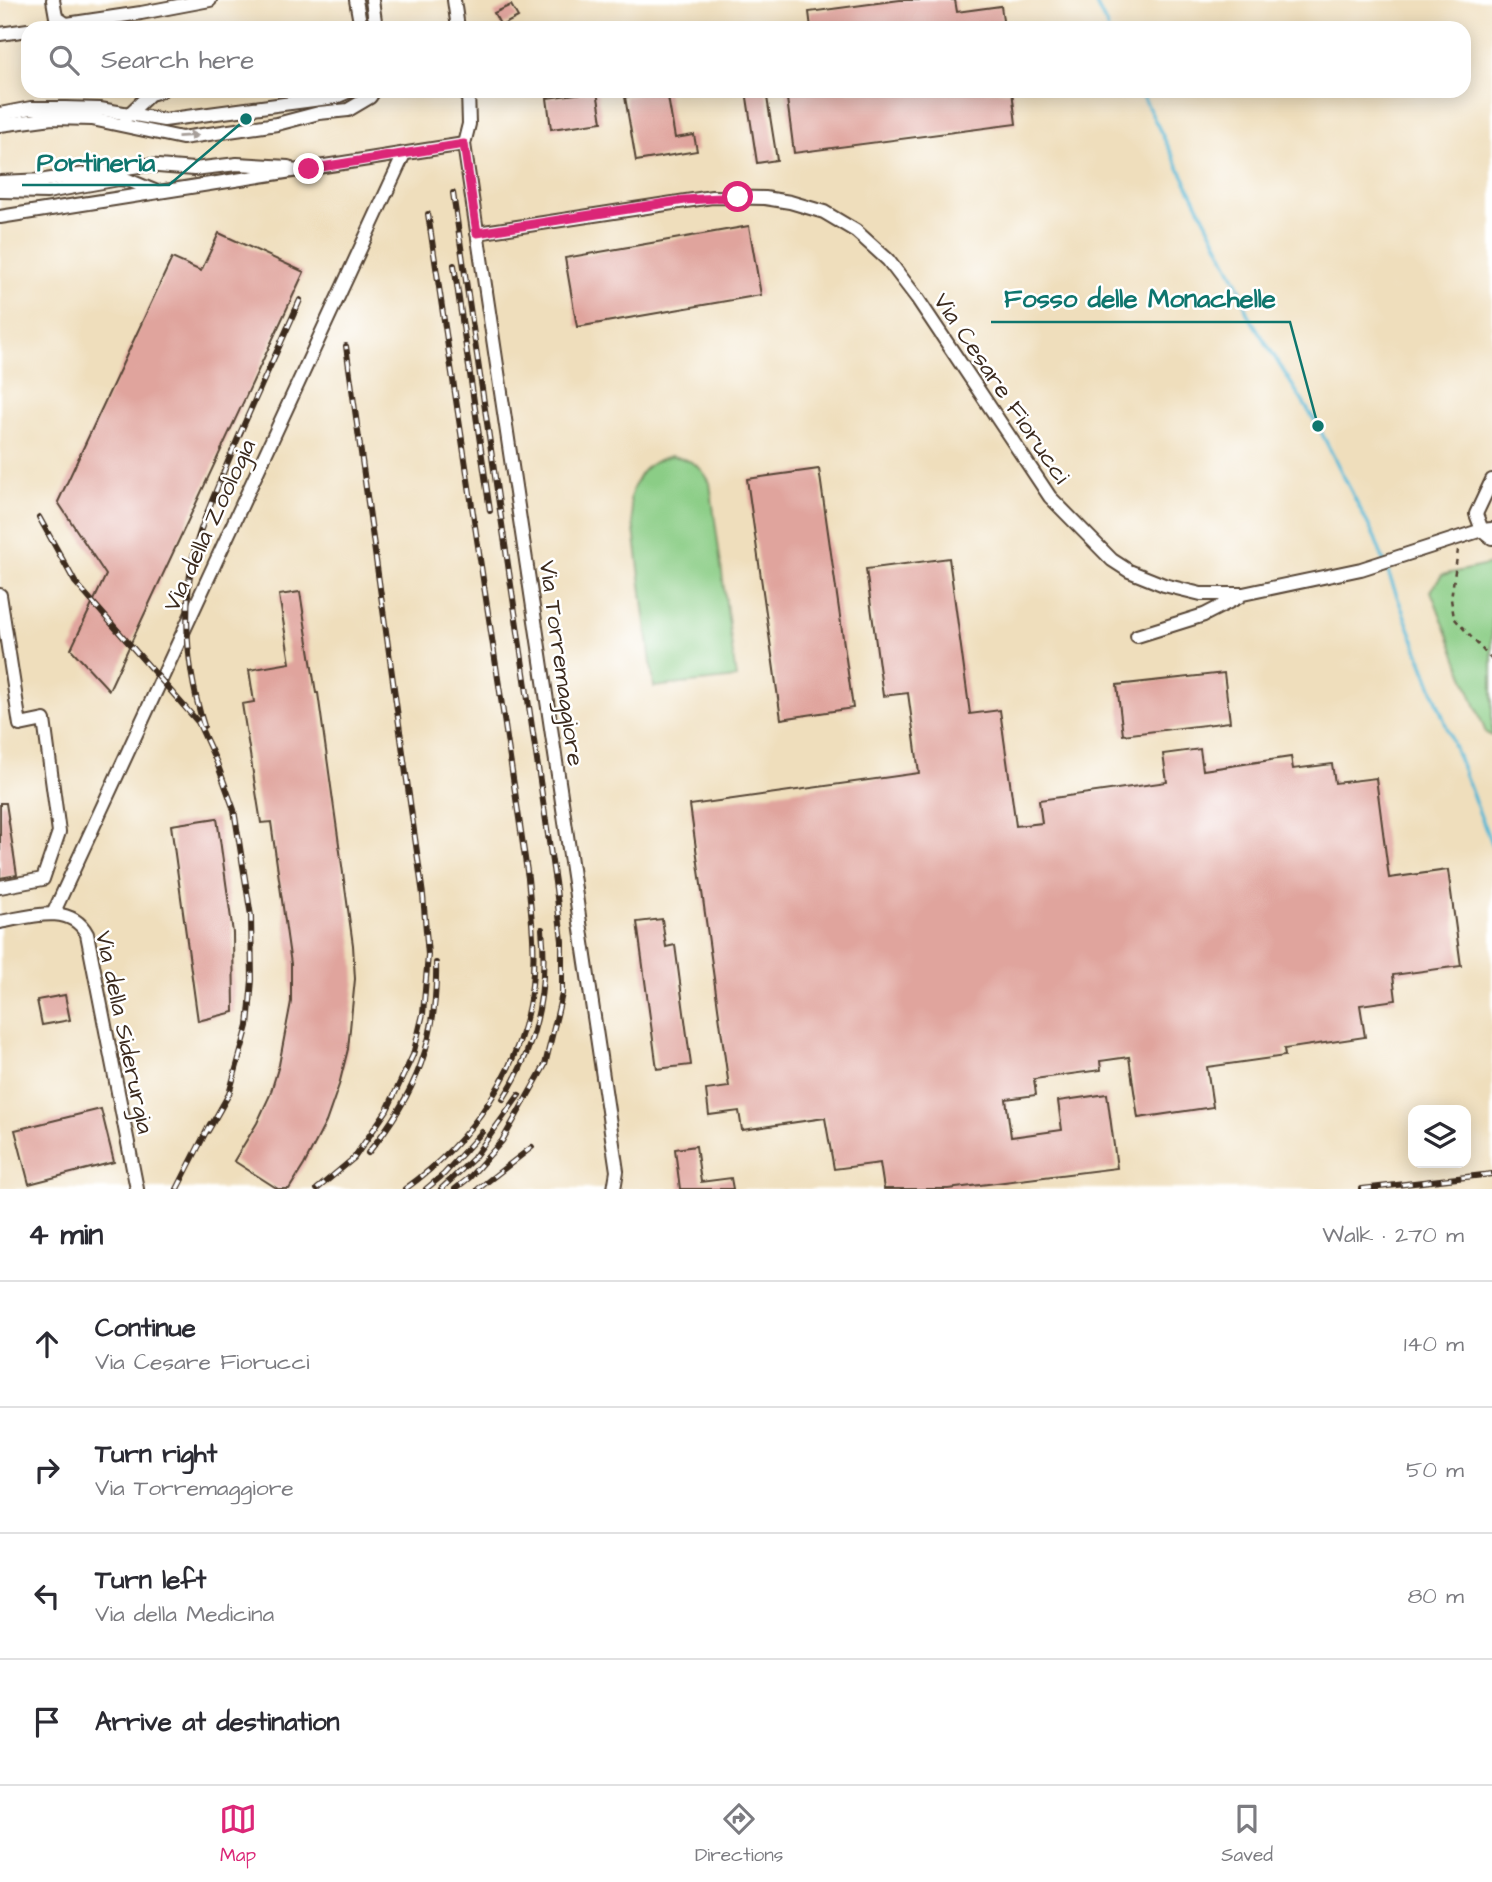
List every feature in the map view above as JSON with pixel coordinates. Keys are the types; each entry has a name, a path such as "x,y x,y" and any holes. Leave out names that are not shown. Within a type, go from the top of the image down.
{"street":[{"path":"53,0 56,17 62,21"},
{"path":"130,0 132,14"},
{"path":"86,21 210,0"},
{"path":"356,0 360,21"},
{"path":"372,0 375,21"},
{"path":"454,0 457,21"},
{"path":"0,34 21,31"},
{"path":"112,117 125,109 133,98"},
{"path":"130,116 145,98"},
{"path":"0,125 52,118 190,118 328,98"},
{"path":"0,114 31,108 100,109 112,117 182,138 348,110 368,98"},
{"name":"Via Torremaggiore","path":"469,98 470,117 464,144 617,1171 614,1189"},
{"path":"0,217 464,144"},
{"name":"Via della Zoologia","path":"53,914 404,154"},
{"path":"0,182 45,180 146,165 194,169 237,164 309,169"},
{"path":"0,191 47,192 118,179 128,180 158,193"},
{"name":"Via Cesare Fiorucci","path":"477,233 712,197 765,198 824,212 856,231 888,260 917,298 1050,497 1092,542 1129,572 1155,582 1201,594 1246,593 1361,569 1461,536 1489,532"},
{"path":"1489,532 1476,514 1481,498 1492,480"},
{"path":"1137,635 1204,615 1246,593"},
{"path":"0,595 20,725 44,720 59,831 43,879 0,887"},
{"path":"0,922 53,914"},
{"name":"Via della Siderurgia","path":"53,914 75,919 87,934 137,1189"}],"path":[{"path":"1461,536 1454,575 1454,618 1492,660"}],"green space":[{"path":"671,456 695,464 710,483 736,678 654,687 630,498 644,470"},
{"path":"1492,564 1492,736 1486,733 1431,591 1442,575"}],"building":[{"path":"900,0 955,0 957,12 1001,6 1003,21 810,21 809,12"},
{"path":"511,5 518,17 510,21 498,21 494,13"},
{"path":"547,98 598,98 602,122 551,129"},
{"path":"625,98 668,98 675,138 694,135 697,151 636,161"},
{"path":"747,98 767,98 777,160 757,163"},
{"path":"787,98 1013,98 1016,124 794,153"},
{"path":"749,226 761,295 577,327 565,258"},
{"path":"219,233 304,272 109,690 71,649 106,575 58,502 172,258 201,271"},
{"path":"819,469 853,708 781,719 747,479"},
{"path":"949,558 970,714 1000,710 1016,826 1042,823 1039,800 1167,782 1163,754 1200,749 1203,770 1291,757 1293,769 1332,764 1335,783 1376,778 1389,878 1448,870 1461,966 1393,975 1396,1000 1360,1005 1365,1037 1284,1049 1285,1056 1207,1067 1213,1107 1138,1118 1129,1057 1100,1061 1101,1070 1034,1079 1036,1095 1006,1099 1011,1137 1062,1130 1058,1101 1107,1094 1117,1168 948,1189 884,1189 880,1163 834,1169 825,1118 742,1130 739,1111 709,1115 706,1090 729,1087 690,805 919,773 908,693 883,696 866,569"},
{"path":"300,592 318,693 353,945 355,979 348,1049 326,1122 289,1189 278,1189 234,1161 270,1095 279,1065 291,1002 291,964 271,822 261,823 242,704 254,702 249,670 290,663 279,595"},
{"path":"1224,673 1230,722 1123,735 1117,685"},
{"path":"0,803 6,803 17,875 0,878"},
{"path":"217,818 233,933 234,1012 198,1021 171,825"},
{"path":"662,919 666,947 675,945 691,1065 657,1069 637,922"},
{"path":"65,995 70,1020 42,1025 37,1000"},
{"path":"101,1109 114,1162 29,1184 15,1130"},
{"path":"696,1146 701,1182 731,1178 733,1189 680,1189 675,1149"}],"waterway":[{"path":"1094,0 1104,21"},
{"path":"1144,98 1240,288 1247,313 1318,426 1375,538 1492,846"}],"railway":[{"path":"453,193 562,941 562,994 545,1065 502,1141 469,1178 455,1189"},
{"path":"405,1189 452,1149 490,1100 506,1073 527,1016 533,958 528,878 428,214"},
{"path":"454,265 490,511"},
{"path":"204,726 188,648 187,607 193,555 231,454 300,300"},
{"path":"317,1189 354,1158 387,1110 413,1055 423,1014 428,955 423,895 346,346"},
{"path":"39,517 75,582 198,722 234,810 251,916 252,980 248,1026 229,1094 208,1131"},
{"path":"503,1099 524,1060 537,1018 543,974 542,929"},
{"path":"368,1153 399,1109 421,1064 433,1016 436,963"},
{"path":"441,1189 473,1159 519,1095"},
{"path":"177,1189 210,1124"},
{"path":"426,1189 444,1174 482,1132"},
{"path":"478,1189 532,1147"},
{"path":"1362,1189 1492,1174"}],"place":[{"name":"Portineria","path":"246,119"},
{"name":"Fosso delle Monachelle","path":"1318,426"}],"route":[{"path":"309,169 464,144 477,233 685,200 738,197"}]}
